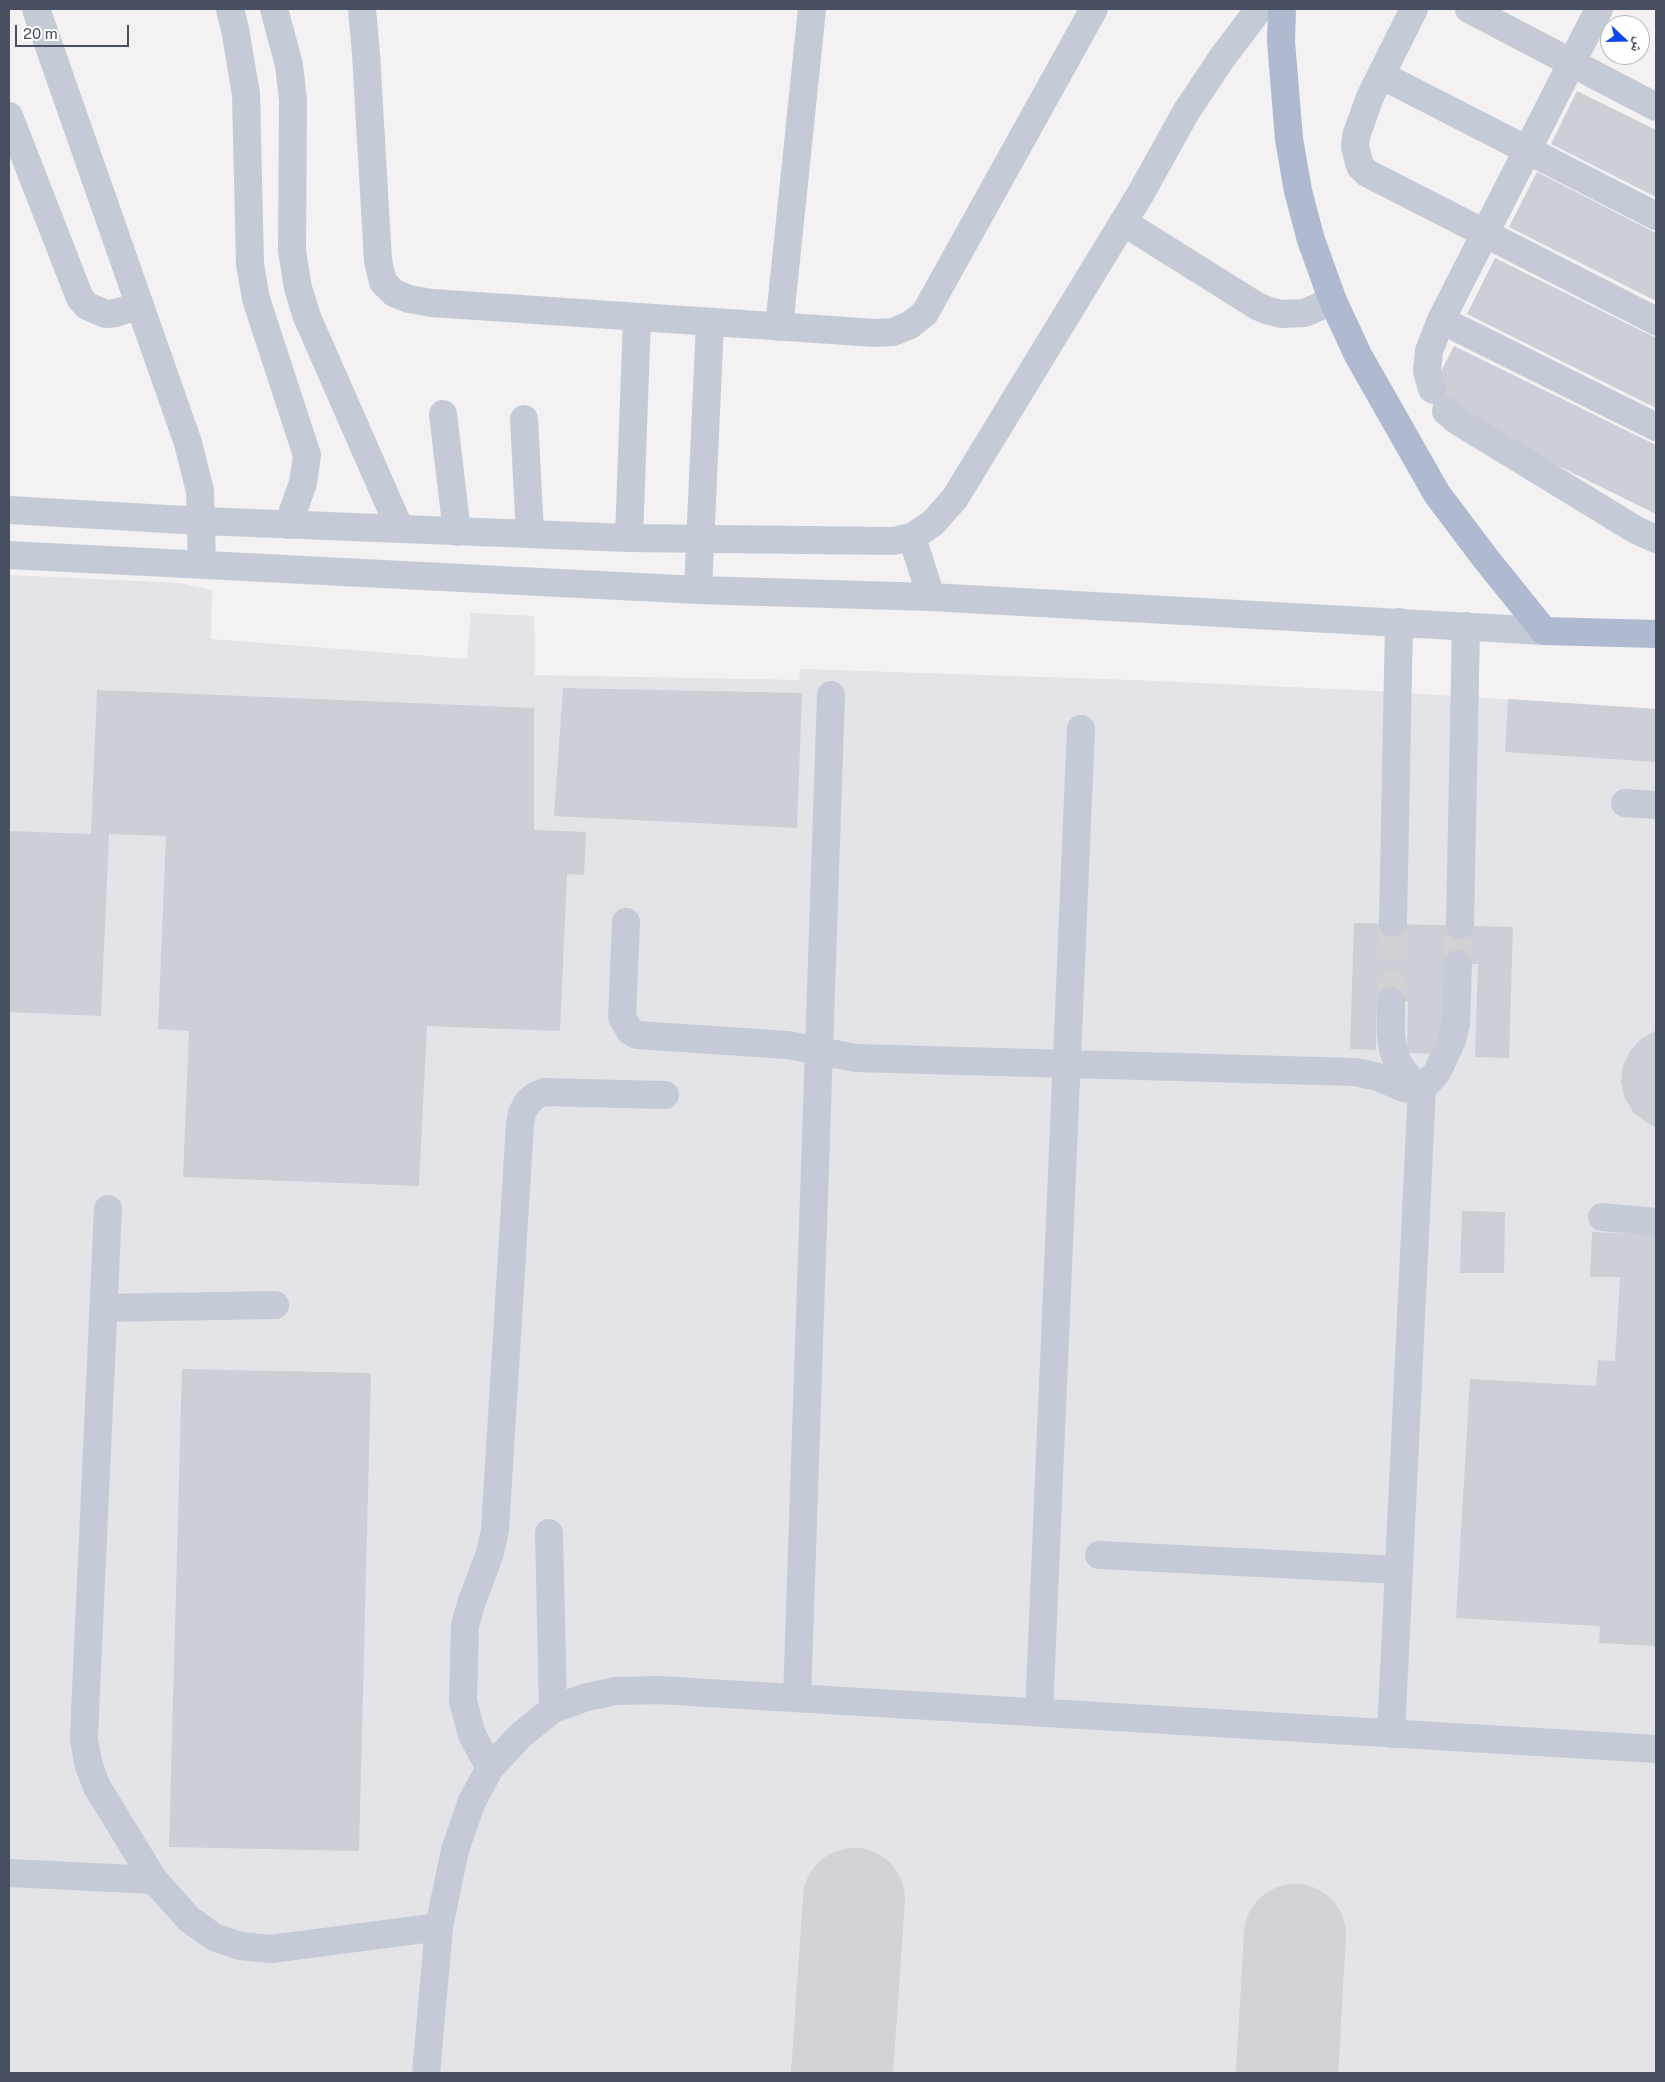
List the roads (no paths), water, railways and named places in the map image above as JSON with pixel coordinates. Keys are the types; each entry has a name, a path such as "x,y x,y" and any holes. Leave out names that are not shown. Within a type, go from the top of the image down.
{"main road":[{"path":"1282,9 1281,41 1289,139 1298,191 1311,240 1333,301 1358,355 1437,494 1544,631 1656,634"}],"street":[{"path":"36,9 190,451 200,491 202,565"},
{"path":"230,9 237,37 246,94 250,264 256,299 307,455 303,483 288,525"},
{"path":"274,9 289,65 293,100 292,251 298,288 307,317 400,529"},
{"path":"362,9 378,261 383,282 394,293 409,300 876,333 893,332 910,325 925,313 1094,9"},
{"path":"779,327 812,9"},
{"path":"9,510 288,525 629,538 893,541 912,537 933,523 955,498 1123,222 1186,112 1222,58 1259,9"},
{"path":"1414,9 1381,74 1356,136 1354,147 1360,166 1367,173 1656,321"},
{"path":"1469,9 1656,108"},
{"path":"1599,9 1442,320 1429,351 1427,371 1439,400 1456,420 1636,530 1656,539"},
{"path":"1381,74 1656,216"},
{"path":"9,116 80,298 87,306 106,314 116,313 140,305"},
{"path":"1123,222 1257,306 1269,311 1281,314 1304,313 1333,301"},
{"path":"256,299 298,288"},
{"path":"629,538 637,317"},
{"path":"1442,320 1656,427"},
{"path":"698,590 710,322"},
{"path":"443,414 456,532"},
{"path":"524,419 530,534"},
{"path":"912,537 931,597"},
{"path":"9,555 698,590 931,597 1544,631"},
{"path":"1393,924 1399,622"},
{"path":"1460,925 1466,626"},
{"path":"797,1698 831,695"},
{"path":"1039,1712 1081,730"},
{"path":"1625,803 1656,805"},
{"path":"626,922 622,1017 630,1031 644,1036 788,1045 856,1058 1355,1072 1378,1076 1404,1088 1422,1088"},
{"path":"1391,1734 1422,1088 1436,1074 1452,1041 1456,1024 1458,964"},
{"path":"1391,1000 1393,1050 1399,1065 1409,1078 1422,1088"},
{"path":"490,1768 472,1735 463,1701 465,1625 490,1554 495,1530 522,1112 528,1102 544,1092 665,1095"},
{"path":"108,1209 84,1740 89,1766 96,1787 154,1880 189,1919 214,1937 240,1946 271,1949 438,1927"},
{"path":"1602,1217 1656,1222"},
{"path":"104,1308 275,1306"},
{"path":"550,1534 553,1709"},
{"path":"1099,1556 1399,1570"},
{"path":"426,2073 438,1927 455,1850 472,1801 490,1768 520,1736 553,1709 587,1697 616,1691 658,1690 1656,1749"},
{"path":"9,1872 154,1880"}],"tunnel":[{"path":"1391,1001 1393,923"},
{"path":"1458,964 1460,925"}]}
